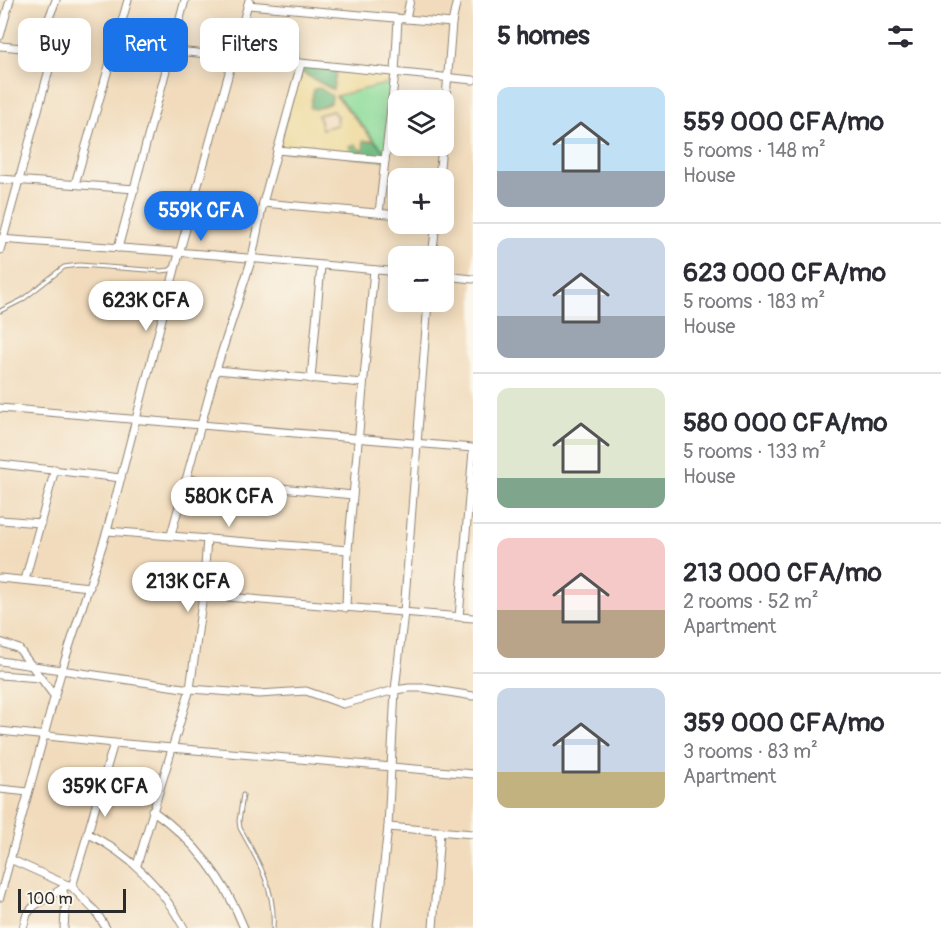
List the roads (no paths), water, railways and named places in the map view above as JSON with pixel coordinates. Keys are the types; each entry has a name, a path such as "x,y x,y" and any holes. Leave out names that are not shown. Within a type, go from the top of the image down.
{"street":[{"path":"0,36 10,0"},
{"path":"49,18 56,0"},
{"path":"123,18 128,0"},
{"path":"180,18 185,0"},
{"path":"379,213 402,19 410,0"},
{"path":"447,90 452,23 457,0"},
{"path":"245,18 249,3 452,23"},
{"path":"0,46 18,48"},
{"path":"171,535 216,370 252,258 263,203 301,64 473,80"},
{"path":"0,250 1,239 48,72"},
{"path":"75,184 108,72"},
{"path":"118,248 165,72"},
{"path":"0,897 62,669 107,531 179,253 229,72"},
{"path":"277,150 385,160"},
{"path":"0,178 135,189"},
{"path":"263,203 388,214"},
{"path":"1,239 252,258 388,271"},
{"path":"311,379 321,266"},
{"path":"346,608 348,550 374,270"},
{"path":"454,277 473,279"},
{"path":"377,928 388,827 395,690 404,612 428,312"},
{"path":"216,370 363,383"},
{"path":"0,408 473,449 459,617"},
{"path":"0,464 121,478"},
{"path":"25,580 55,469"},
{"path":"186,479 353,495"},
{"path":"0,519 41,523"},
{"path":"107,531 348,550"},
{"path":"137,865 190,689 203,595 207,538"},
{"path":"0,578 90,587"},
{"path":"203,595 473,618"},
{"path":"0,642 19,649 55,697"},
{"path":"0,661 190,689 259,694 306,691 343,704 395,690 424,688 473,696"},
{"path":"0,675 40,678"},
{"path":"0,731 473,774"},
{"path":"64,928 67,887 87,833 114,743"},
{"path":"0,789 28,792"},
{"path":"152,810 169,822 205,858 226,890 244,928"},
{"path":"388,827 473,834"},
{"path":"433,928 440,831"},
{"path":"87,833 137,865 171,906 184,928"},
{"path":"10,859 67,887 96,912 106,928"},
{"path":"24,928 27,914 34,906 67,887"}],"lane":[{"path":"0,311 22,300 64,267 161,271 170,270 176,265"},
{"path":"243,795 240,828 261,865 270,891 274,914 273,928"}]}
